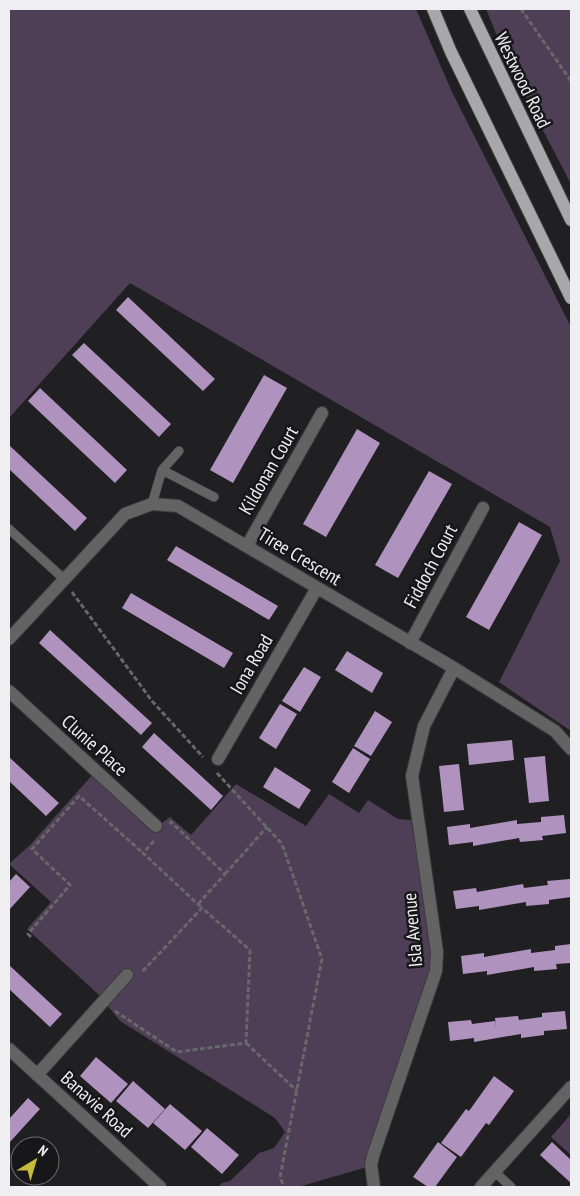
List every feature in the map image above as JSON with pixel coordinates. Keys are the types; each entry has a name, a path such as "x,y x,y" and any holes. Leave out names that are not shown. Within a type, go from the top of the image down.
{"main road":[{"path":"433,9 451,52 571,298"},
{"name":"Westwood Road","path":"470,9 571,220"}],"street":[{"name":"Kildonan Court","path":"247,546 322,413"},
{"name":"Tiree Crescent","path":"9,640 125,514 152,504 178,506 454,668 555,731 571,749"},
{"name":"Fiddoch Court","path":"410,643 483,508"},
{"name":"Iona Road","path":"212,762 317,588"},
{"name":"Isla Avenue","path":"374,1187 371,1165 373,1156 436,971 437,952 412,776 424,726 454,668"},
{"name":"Clunie Place","path":"9,691 159,828"},
{"path":"36,1075 127,975"},
{"name":"Banavie Road","path":"9,1049 160,1187"},
{"path":"481,1187 571,1088"}],"lane":[{"path":"152,504 162,470 179,451"},
{"path":"162,470 214,497"},
{"path":"9,529 64,579"},
{"path":"495,1172 512,1187"}],"path":[{"path":"520,9 571,81"},
{"path":"64,579 152,701 212,762 282,844 322,959 280,1177 284,1187"},
{"path":"31,937 28,934 70,885 32,849 79,796 250,950 246,1043 297,1091"},
{"path":"143,853 159,828 172,822 224,874"},
{"path":"198,904 267,827"},
{"path":"127,975 134,980 202,908"},
{"path":"105,999 116,1012 177,1052 246,1043"}],"shaded area":[{"path":"9,9 416,9 452,92 571,327 571,731 499,682 560,561 550,527 130,283 9,418"},
{"path":"486,9 571,9 571,184 509,65"},
{"path":"94,773 154,829 170,817 191,835 236,784 306,826 329,794 359,813 368,800 398,819 411,820 433,953 432,971 367,1167 298,1187 218,1187 222,1183 230,1181 259,1153 274,1148 285,1132 275,1118 120,1021 99,995 27,929 51,902 9,864 30,845"},
{"path":"571,1114 571,1155 551,1137"}],"building":[{"path":"128,297 215,379 203,391 116,310"},
{"path":"84,343 171,424 159,437 72,355"},
{"path":"264,375 287,388 233,483 210,470"},
{"path":"40,388 127,470 115,483 28,401"},
{"path":"357,429 380,443 326,537 303,524"},
{"path":"9,445 87,518 75,531 9,469"},
{"path":"429,471 452,484 398,578 375,565"},
{"path":"519,522 542,535 489,630 466,617"},
{"path":"176,546 278,606 269,620 167,560"},
{"path":"131,593 233,653 224,668 122,608"},
{"path":"50,630 152,723 141,735 39,643"},
{"path":"347,651 383,673 372,693 335,670"},
{"path":"304,667 321,677 300,712 282,701"},
{"path":"280,704 297,714 276,749 259,738"},
{"path":"375,711 392,722 371,756 354,746"},
{"path":"154,733 223,796 211,810 142,747"},
{"path":"512,740 514,760 469,765 467,744"},
{"path":"353,748 370,759 349,793 332,782"},
{"path":"545,756 549,801 529,803 524,758"},
{"path":"9,757 59,803 46,816 9,781"},
{"path":"459,764 464,810 444,812 439,766"},
{"path":"275,767 311,790 299,809 263,787"},
{"path":"564,815 566,833 542,836 543,840 520,842 519,838 473,846 473,842 449,845 447,827 470,824 470,828 517,820 517,824 541,822 541,817"},
{"path":"16,874 30,887 9,910 9,882"},
{"path":"570,879 571,897 549,900 549,904 526,906 526,902 479,910 479,906 456,909 453,891 476,888 477,892 523,884 524,888 548,885 547,881"},
{"path":"571,944 571,963 556,964 557,969 534,971 534,967 487,975 487,971 463,974 461,956 484,953 484,957 531,949 531,953 555,950 555,946"},
{"path":"9,965 62,1014 50,1027 9,989"},
{"path":"565,1011 567,1029 544,1031 544,1035 521,1038 521,1034 474,1042 474,1038 450,1041 448,1022 471,1020 472,1024 495,1021 496,1029 495,1018 518,1016 519,1020 542,1017 542,1013"},
{"path":"96,1057 128,1084 111,1103 80,1076"},
{"path":"494,1076 514,1091 489,1125 486,1123 461,1157 441,1143 466,1109 469,1111"},
{"path":"133,1081 165,1109 148,1128 116,1101"},
{"path":"28,1098 40,1109 15,1136 10,1136 9,1143 9,1119"},
{"path":"170,1104 202,1131 185,1150 153,1123"},
{"path":"207,1128 239,1155 222,1174 191,1147"},
{"path":"438,1142 457,1157 435,1187 428,1187 413,1177"},
{"path":"552,1142 571,1160 571,1183 540,1155"}]}
